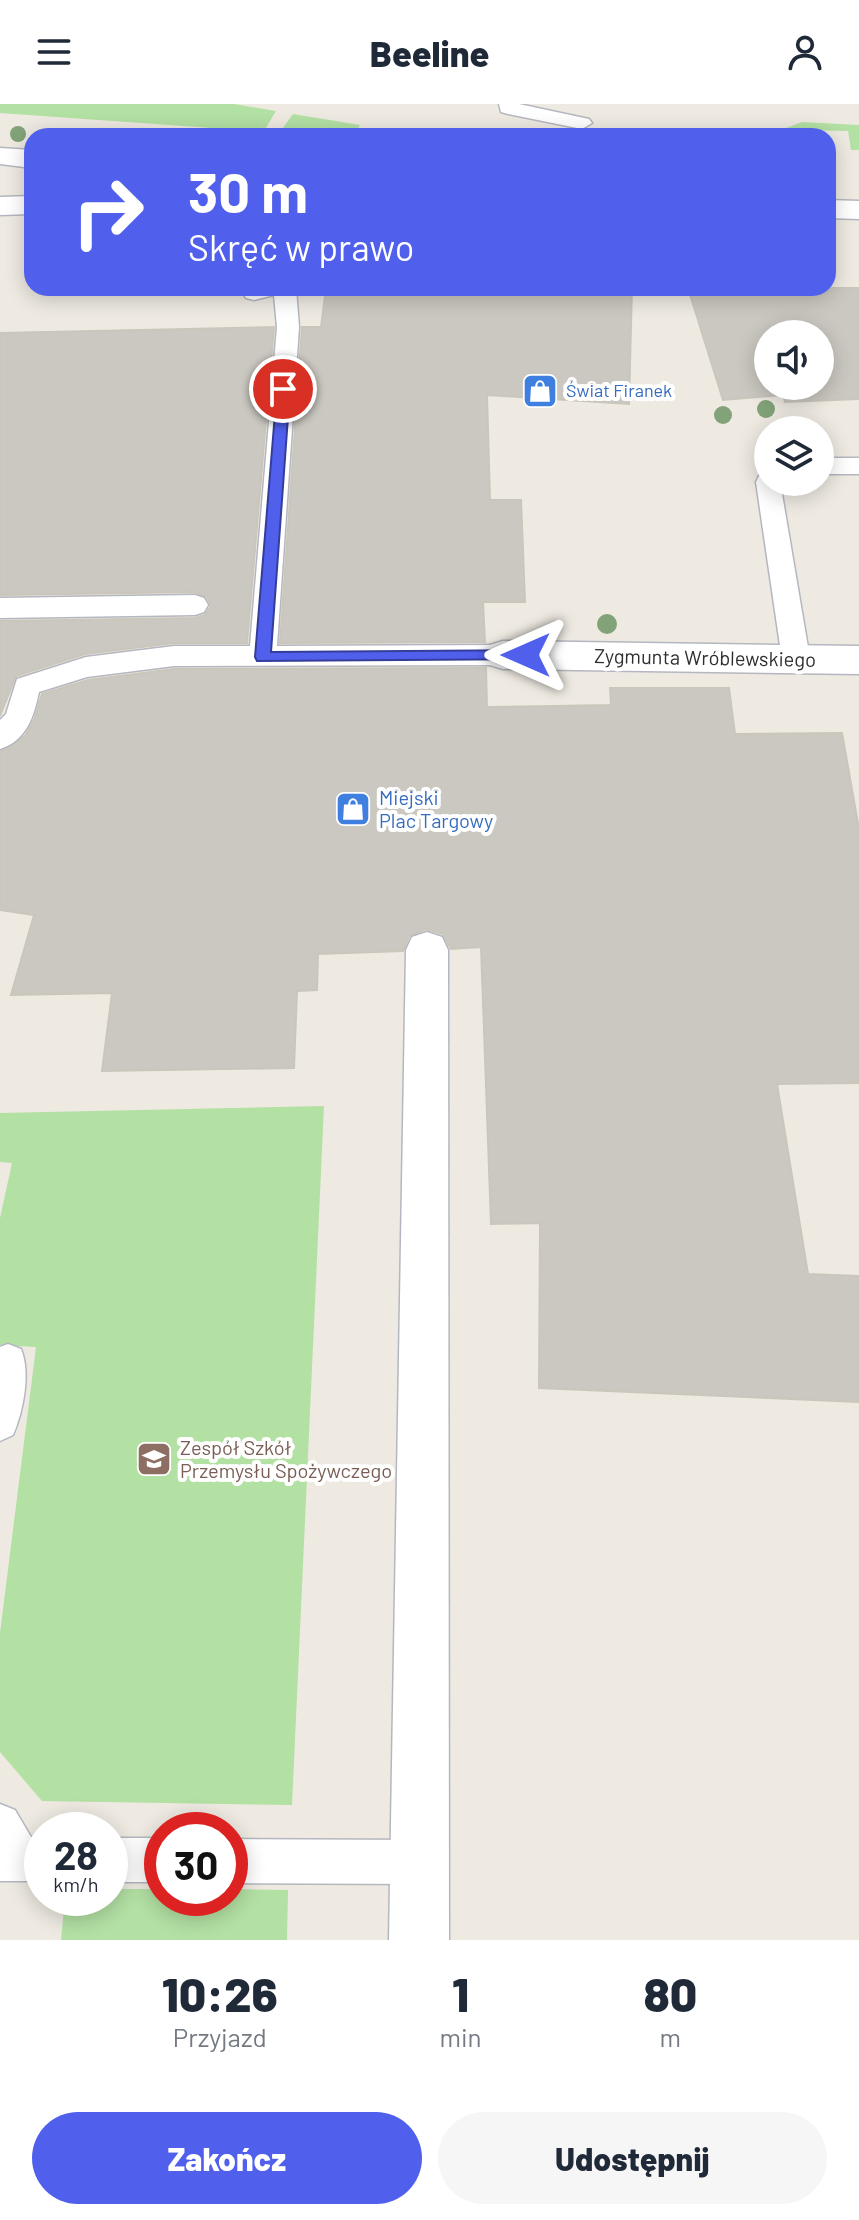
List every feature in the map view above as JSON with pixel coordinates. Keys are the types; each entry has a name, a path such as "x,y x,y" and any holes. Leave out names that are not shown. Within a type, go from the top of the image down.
{"street":[{"path":"0,156 24,158"},
{"path":"0,206 24,205"},
{"path":"836,209 859,210"},
{"name":"Zygmunta Wróblewskiego","path":"503,655 859,660"},
{"path":"419,1940 427,950"}],"lane":[{"path":"509,104 508,108 582,121"},
{"path":"263,657 261,604 288,327 286,296"},
{"path":"834,466 859,466"},
{"path":"770,496 796,659"},
{"path":"0,608 195,605"},
{"path":"0,738 19,719 13,683 86,667 174,656 503,655"},
{"path":"0,1422 8,1362"},
{"path":"248,1861 419,1862"}],"green space":[{"path":"0,104 234,104 276,111 266,128 212,128 0,113"},
{"path":"293,114 360,125 358,128 283,128"},
{"path":"802,122 859,125 859,150 851,150 848,131 836,131 836,128 786,128"},
{"name":"Zespół Szkół Przemysłu Spożywczego","path":"324,1106 292,1805 42,1801 0,1752 0,1633 36,1347 0,1345 0,1218 12,1163 0,1162 0,1113"},
{"path":"128,1889 144,1889 144,1916 248,1916 248,1889 288,1890 287,1940 61,1940 63,1916 128,1916"}],"building":[{"path":"836,288 859,288 859,399 785,402 834,400 834,320 754,320 754,397 723,400 690,296 836,296"},
{"path":"325,296 632,296 629,404 487,395 490,500 521,500 525,602 483,602 485,642 280,643 302,327 321,327"},
{"path":"274,327 247,643 174,643 85,654 16,676 0,716 0,621 195,618 205,615 211,606 207,597 195,592 0,595 0,333"},
{"path":"486,668 487,707 611,705 610,688 729,688 735,734 842,733 859,829 859,1083 777,1084 808,1274 859,1276 859,1402 539,1388 540,1223 491,1224 481,947 451,949 443,934 426,929 409,936 403,951 318,954 317,990 297,991 294,1068 102,1071 112,993 11,995 34,915 0,910 0,752 25,736 42,694 88,680 174,669"}],"place":[{"name":"Świat Firanek","path":"540,391"},
{"name":"Miejski Plac Targowy","path":"353,809"},
{"name":"Zespół Szkół Przemysłu Spożywczego","path":"154,1459"}],"route":[{"path":"283,389 263,657 526,655"}]}
